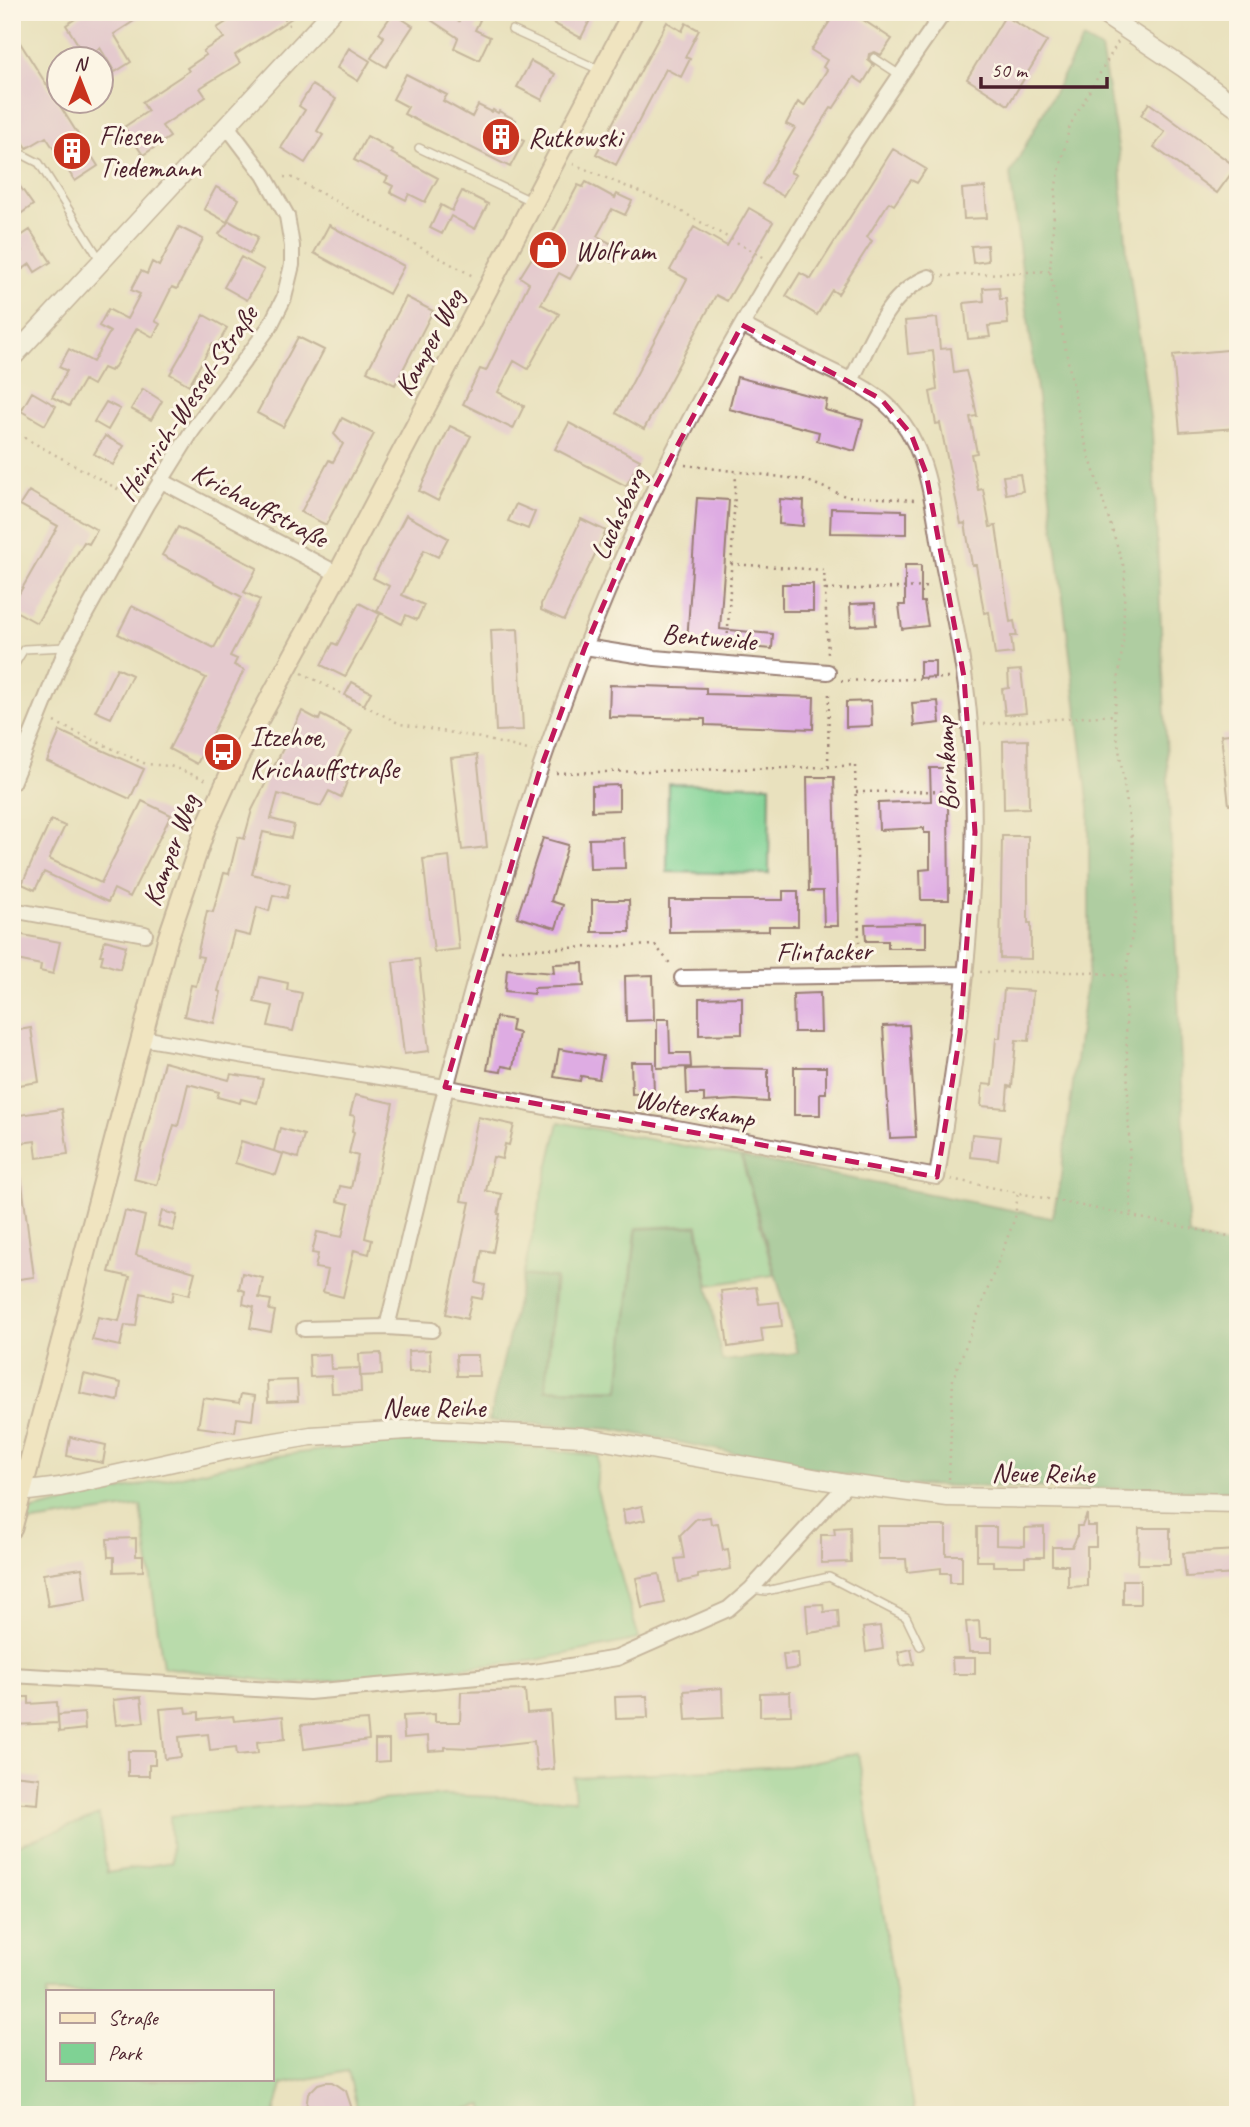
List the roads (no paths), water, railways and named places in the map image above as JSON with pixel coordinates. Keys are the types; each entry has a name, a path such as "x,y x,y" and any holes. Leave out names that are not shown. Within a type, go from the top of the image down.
{"main road":[{"name":"Kamper Weg","path":"13,1518 168,938 188,874 223,787 633,12"}],"street":[{"path":"12,358 332,12"},
{"name":"Luchsbarg","path":"445,1087 483,951 545,755 585,647 651,495 777,265 944,12"},
{"path":"1100,12 1238,108"},
{"name":"Heinrich-Wessel-Straße","path":"12,783 67,648 160,480 212,402 270,326 284,298 292,265 289,227 278,197 227,126"},
{"path":"851,381 895,299 907,288 929,277"},
{"name":"Bornkamp","path":"742,325 881,399 905,426 920,454 931,499 964,677 970,725 973,791 973,873 966,974 960,1034 937,1177"},
{"name":"Krichauffstraße","path":"160,480 338,574"},
{"name":"Bentweide","path":"585,647 655,658 828,672"},
{"path":"12,911 145,934"},
{"name":"Flintacker","path":"682,978 966,974"},
{"name":"Wolterskamp","path":"142,1038 445,1087 585,1115 666,1126 937,1177"},
{"path":"387,1327 445,1087"},
{"path":"304,1329 387,1327 432,1330"},
{"name":"Neue Reihe","path":"22,1492 60,1487 227,1450 311,1436 423,1429 582,1437 847,1483 948,1497 1238,1503"},
{"path":"12,1675 309,1692 534,1672 617,1658 728,1609 751,1589 847,1483"}],"lane":[{"path":"512,30 603,72"},
{"path":"874,58 900,75"},
{"path":"419,148 534,202"},
{"path":"12,149 39,163 101,262"},
{"path":"12,669 24,649 67,648"},
{"path":"751,1589 766,1591 829,1577 906,1617 920,1646"}],"place":[{"name":"Rutkowski","path":"501,137"},
{"name":"Fliesen Tiedemann","path":"72,151"},
{"name":"Wolfram","path":"548,250"},
{"name":"Itzehoe, Krichauffstraße","path":"223,752"}]}
